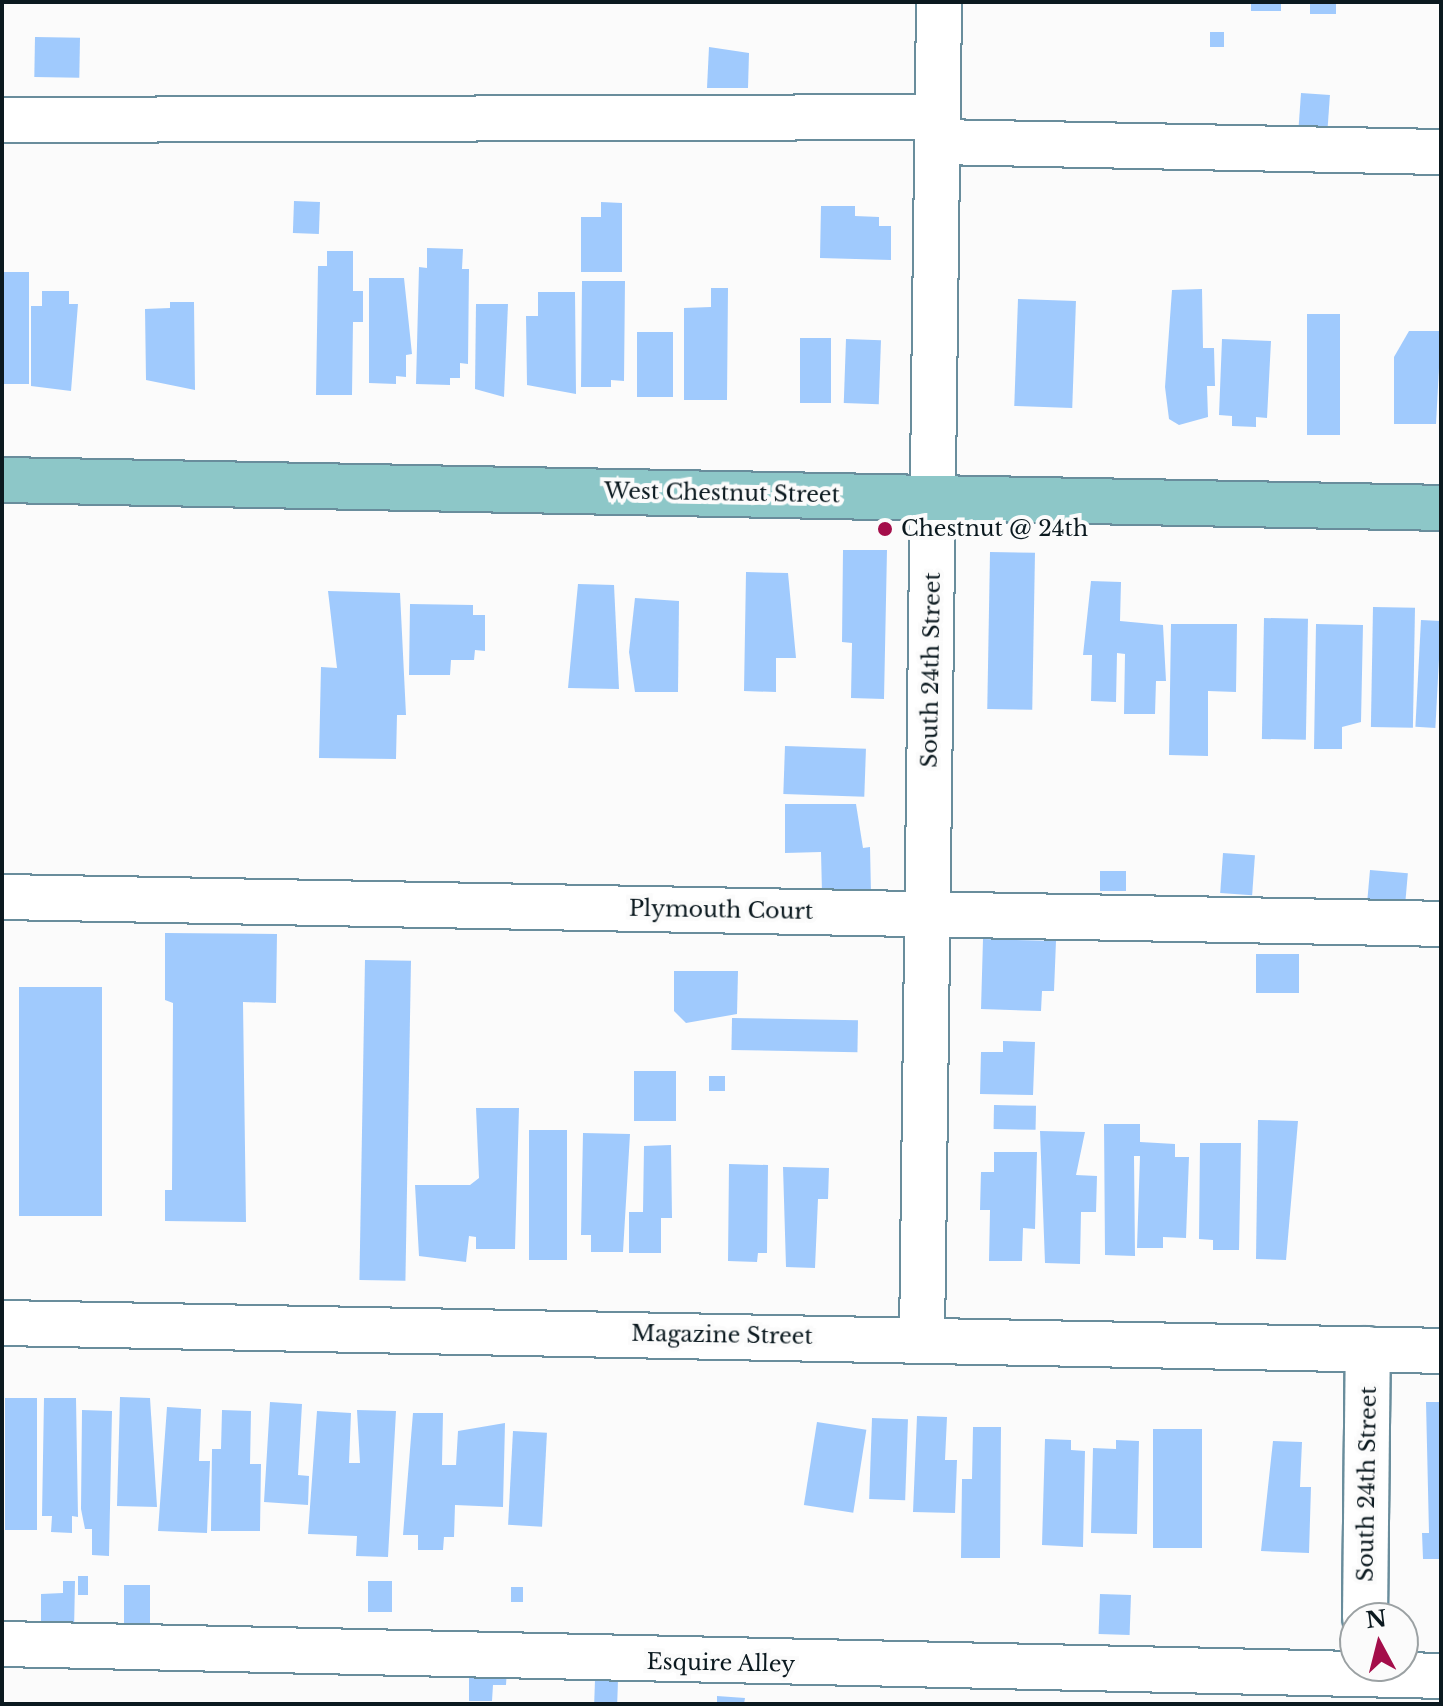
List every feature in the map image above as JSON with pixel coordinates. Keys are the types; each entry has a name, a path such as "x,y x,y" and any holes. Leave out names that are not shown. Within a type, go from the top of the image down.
{"main road":[{"name":"West Chestnut Street","path":"2,480 1441,508"}],"street":[{"name":"South 24th Street","path":"922,1339 939,2"},
{"path":"2,120 938,130 1441,152"},
{"name":"Plymouth Court","path":"2,897 1441,924"},
{"name":"Magazine Street","path":"2,1323 1441,1351"},
{"name":"South 24th Street","path":"1365,1602 1368,1349"},
{"name":"Esquire Alley","path":"2,1644 1339,1681"},
{"name":"Esquire Alley","path":"1419,1678 1441,1676"}],"building":[{"path":"1251,2 1281,2 1281,11 1251,11"},
{"path":"1310,2 1336,2 1336,14 1310,14"},
{"path":"1210,32 1224,32 1224,47 1210,47"},
{"path":"35,37 80,38 79,78 34,77"},
{"path":"709,47 749,53 748,88 707,88"},
{"path":"1301,93 1330,95 1327,130 1299,128"},
{"path":"294,201 320,202 319,234 293,233"},
{"path":"601,202 622,203 622,272 581,272 581,217 601,217"},
{"path":"821,206 855,206 855,216 879,217 879,226 891,226 891,260 820,258"},
{"path":"427,248 463,249 462,269 469,269 468,364 460,363 460,378 450,378 450,385 416,384 419,267 427,268"},
{"path":"327,251 353,251 353,291 363,291 363,322 353,322 352,395 316,395 318,266 327,266"},
{"path":"2,272 29,272 29,384 2,384"},
{"path":"369,278 404,278 412,354 406,355 406,377 396,376 396,384 369,383"},
{"path":"582,281 625,281 624,381 611,380 611,387 581,387"},
{"path":"711,288 728,288 727,400 684,400 684,308 711,307"},
{"path":"1202,289 1203,348 1214,348 1215,386 1207,386 1208,417 1179,425 1169,419 1165,387 1172,290"},
{"path":"42,291 69,291 69,304 78,304 71,391 31,386 31,306 42,306"},
{"path":"538,292 575,292 576,394 527,385 526,316 538,316"},
{"path":"1018,299 1076,301 1072,408 1014,406"},
{"path":"170,302 194,302 195,390 146,380 145,309 170,308"},
{"path":"476,304 508,304 504,397 475,389"},
{"path":"1307,314 1340,314 1340,435 1307,435"},
{"path":"1409,331 1441,331 1436,424 1394,424 1394,357"},
{"path":"637,332 673,332 673,397 637,397"},
{"path":"800,338 831,338 831,403 800,403"},
{"path":"846,339 881,340 879,404 844,403"},
{"path":"1222,339 1271,341 1267,418 1256,417 1256,427 1232,426 1232,416 1219,415"},
{"path":"843,550 887,550 884,699 851,698 852,643 842,642"},
{"path":"990,552 1035,553 1032,710 987,709"},
{"path":"746,572 788,573 796,658 776,658 776,692 744,691"},
{"path":"1091,581 1121,582 1120,621 1163,625 1166,681 1156,681 1155,714 1124,714 1125,654 1117,653 1116,702 1091,701 1092,655 1083,655"},
{"path":"578,584 614,585 619,689 568,688"},
{"path":"328,591 400,593 406,715 397,715 396,759 319,758 321,667 337,668"},
{"path":"635,598 679,601 678,692 635,692 629,652"},
{"path":"410,604 473,605 473,615 485,615 485,651 475,650 474,660 451,660 450,675 409,675"},
{"path":"1373,607 1415,608 1413,728 1371,727"},
{"path":"1264,618 1308,619 1306,740 1262,739"},
{"path":"1421,620 1441,621 1435,728 1415,727"},
{"path":"1171,624 1237,624 1236,692 1208,691 1208,756 1169,755"},
{"path":"1316,624 1363,625 1361,722 1342,727 1342,749 1314,749"},
{"path":"785,746 866,749 864,797 783,794"},
{"path":"785,804 856,804 863,848 870,847 871,893 822,893 821,852 785,853"},
{"path":"1223,853 1255,855 1252,895 1220,893"},
{"path":"1370,870 1408,873 1405,910 1367,907"},
{"path":"1100,871 1126,871 1126,891 1100,891"},
{"path":"165,933 277,934 276,1003 243,1002 246,1222 165,1221 165,1190 172,1190 173,1003 165,1000"},
{"path":"983,939 1056,941 1054,991 1042,991 1041,1011 981,1009"},
{"path":"1256,954 1299,954 1299,993 1256,993"},
{"path":"365,960 411,961 405,1281 359,1280"},
{"path":"674,971 738,971 737,1014 686,1023 674,1011"},
{"path":"19,987 102,987 102,1216 19,1216"},
{"path":"732,1018 858,1020 857,1052 731,1050"},
{"path":"1003,1041 1035,1042 1033,1095 980,1094 981,1052 1003,1052"},
{"path":"634,1071 676,1071 676,1121 634,1121"},
{"path":"709,1076 725,1076 725,1091 709,1091"},
{"path":"994,1105 1036,1106 1036,1130 994,1129"},
{"path":"476,1108 519,1108 515,1249 476,1249 476,1237 469,1236 466,1262 419,1256 415,1185 470,1185 479,1178"},
{"path":"1258,1120 1298,1121 1286,1260 1256,1259"},
{"path":"1104,1124 1140,1124 1140,1142 1175,1144 1175,1157 1189,1157 1186,1238 1163,1237 1163,1248 1137,1248 1140,1156 1134,1156 1135,1256 1105,1255"},
{"path":"529,1130 567,1130 567,1260 529,1260"},
{"path":"1040,1131 1085,1132 1076,1175 1097,1176 1096,1212 1081,1212 1080,1264 1045,1263"},
{"path":"583,1133 630,1134 623,1252 591,1252 591,1235 581,1235"},
{"path":"1200,1143 1241,1143 1239,1250 1213,1250 1213,1240 1199,1239"},
{"path":"671,1145 672,1218 661,1218 661,1253 629,1253 629,1212 643,1212 644,1146"},
{"path":"994,1152 1037,1152 1035,1229 1023,1228 1022,1261 989,1261 990,1210 980,1210 981,1172 994,1172"},
{"path":"729,1164 768,1165 767,1253 758,1253 757,1262 728,1261"},
{"path":"783,1167 829,1168 828,1199 818,1199 815,1268 786,1267"},
{"path":"120,1397 150,1398 157,1507 117,1506"},
{"path":"5,1398 37,1398 37,1530 5,1530"},
{"path":"44,1398 76,1398 78,1517 72,1516 72,1533 51,1532 52,1516 42,1516"},
{"path":"270,1402 302,1404 298,1475 309,1476 308,1505 264,1502"},
{"path":"1426,1402 1441,1402 1441,1559 1423,1559 1422,1533 1429,1533"},
{"path":"167,1407 201,1409 199,1461 210,1461 207,1533 158,1531"},
{"path":"82,1410 112,1411 109,1556 92,1555 92,1529 85,1529 81,1509"},
{"path":"222,1410 251,1411 250,1464 261,1464 260,1531 211,1531 212,1449 221,1449"},
{"path":"357,1410 396,1411 388,1557 356,1556 357,1536 308,1534 317,1411 351,1413 349,1463 360,1463"},
{"path":"413,1413 443,1413 442,1465 456,1465 458,1431 505,1423 503,1507 455,1505 454,1537 444,1537 443,1550 418,1550 418,1535 403,1535"},
{"path":"917,1416 947,1417 945,1460 957,1460 955,1513 913,1512"},
{"path":"872,1418 908,1419 905,1500 869,1499"},
{"path":"817,1422 866,1430 853,1513 804,1505"},
{"path":"973,1427 1001,1427 1000,1558 961,1558 962,1479 972,1479"},
{"path":"1153,1429 1202,1429 1202,1548 1153,1548"},
{"path":"513,1431 547,1433 542,1527 508,1525"},
{"path":"1045,1439 1071,1440 1071,1450 1085,1451 1083,1547 1042,1545"},
{"path":"1116,1440 1139,1441 1137,1534 1091,1533 1093,1448 1116,1449"},
{"path":"1273,1441 1302,1442 1300,1487 1311,1487 1309,1553 1261,1551"},
{"path":"78,1576 88,1576 88,1595 78,1595"},
{"path":"63,1581 75,1581 74,1631 41,1630 41,1594 63,1593"},
{"path":"368,1581 392,1581 392,1612 368,1612"},
{"path":"124,1585 150,1585 150,1624 124,1624"},
{"path":"511,1587 523,1587 523,1602 511,1602"},
{"path":"1100,1594 1131,1595 1130,1635 1099,1634"},
{"path":"469,1669 507,1669 506,1685 493,1685 492,1701 469,1701"},
{"path":"595,1680 618,1681 617,1704 594,1704"},
{"path":"717,1696 745,1698 744,1704 717,1704"}],"place":[{"name":"Chestnut @ 24th","path":"885,529"}]}
